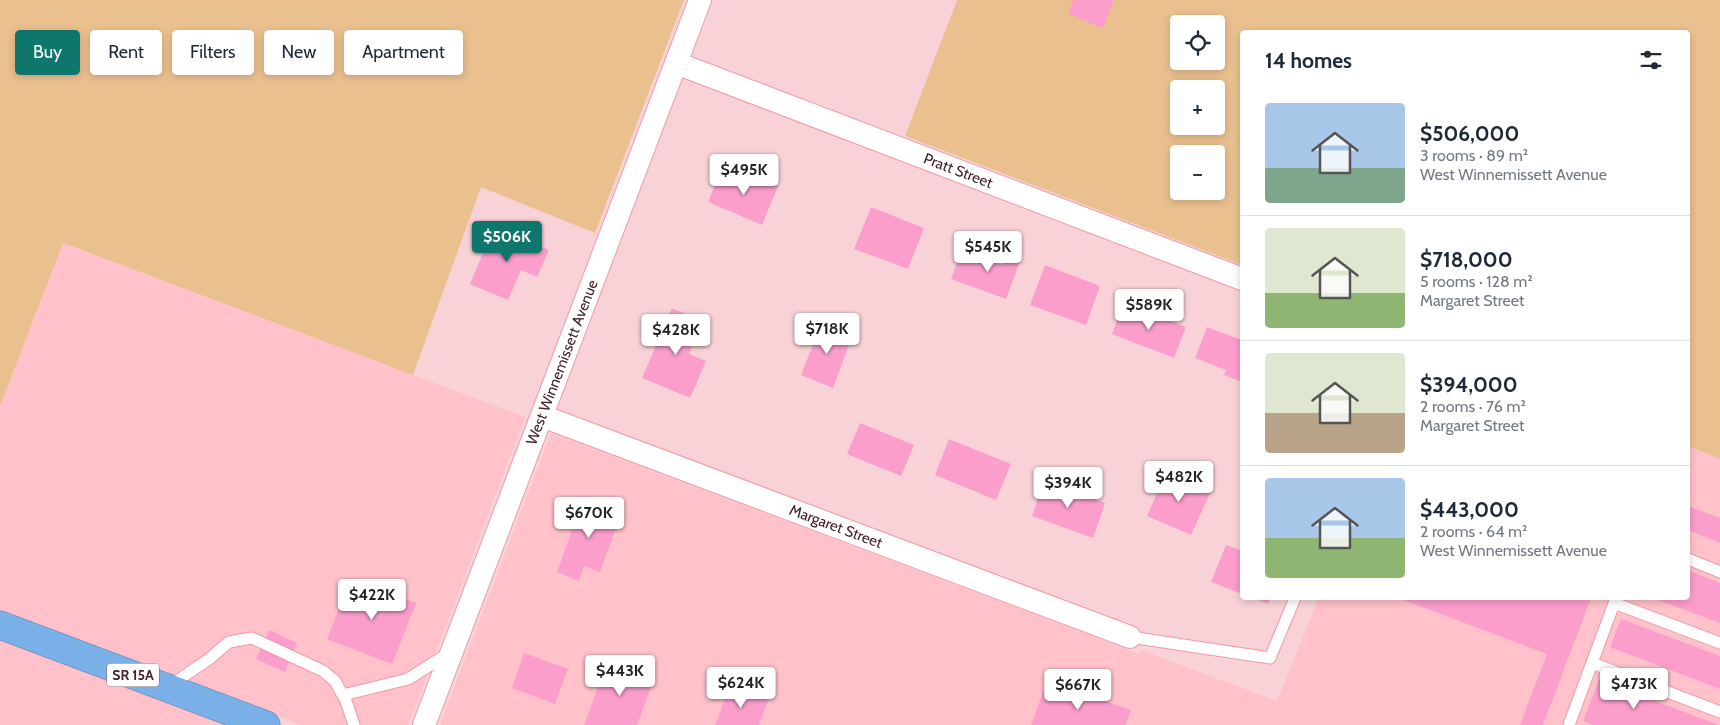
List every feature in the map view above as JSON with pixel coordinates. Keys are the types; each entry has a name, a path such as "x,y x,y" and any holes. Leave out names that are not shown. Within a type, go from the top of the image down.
{"highway":[{"name":"SR 15A","path":"0,625 266,725"}],"street":[{"name":"West Winnemissett Avenue","path":"424,725 700,0"},
{"name":"Pratt Street","path":"676,63 1240,278"},
{"name":"Margaret Street","path":"542,416 1130,637"}],"lane":[{"path":"1690,560 1720,572"},
{"path":"1130,637 1270,658 1294,600"},
{"path":"1569,725 1615,600 1720,643"},
{"path":"167,688 209,659 229,642 252,638 323,672 335,681 346,701 354,725"},
{"path":"343,695 408,679 453,650"},
{"path":"1592,662 1720,712"}],"shaded area":[{"path":"0,0 684,0 595,233 481,187 413,375 63,243 0,406"},
{"path":"957,0 1720,0 1720,459 1690,447 1690,30 1240,30 1240,264 905,136"},
{"path":"62,243 525,417 408,725 302,725 0,611 0,406"},
{"path":"551,433 1139,654 1141,650 1277,701 1318,600 1690,600 1690,447 1720,459 1720,725 440,725"},
{"path":"0,639 228,725 0,725"}],"building":[{"path":"1073,0 1114,0 1103,28 1068,14"},
{"path":"737,169 778,186 762,225 708,202 718,177 731,182"},
{"path":"871,207 924,228 908,269 854,249"},
{"path":"494,227 549,250 537,277 521,270 508,300 470,284"},
{"path":"1009,248 1023,253 1006,299 951,279 962,250 1003,265"},
{"path":"1045,265 1100,286 1086,325 1030,305"},
{"path":"1124,303 1186,327 1174,358 1112,334"},
{"path":"672,308 703,322 689,354 706,361 690,398 642,378"},
{"path":"822,322 853,334 833,388 801,375"},
{"path":"1207,327 1240,339 1240,381 1224,375 1226,370 1195,358"},
{"path":"860,423 914,445 901,476 847,454"},
{"path":"949,439 1011,464 996,500 935,475"},
{"path":"1167,471 1211,491 1191,535 1147,516"},
{"path":"1044,481 1105,503 1093,538 1032,516"},
{"path":"584,497 622,511 600,572 584,566 579,581 557,572"},
{"path":"1690,507 1720,518 1720,543 1690,531"},
{"path":"1226,545 1240,550 1240,593 1211,582"},
{"path":"1690,571 1720,583 1720,623 1658,600 1690,600"},
{"path":"351,578 416,603 392,664 327,639"},
{"path":"1258,600 1270,600 1268,604"},
{"path":"1403,600 1590,600 1543,725 1520,725 1547,654"},
{"path":"1621,619 1720,656 1720,689 1610,647"},
{"path":"269,630 297,643 285,672 256,659"},
{"path":"524,653 568,669 555,704 512,688"},
{"path":"608,660 655,677 637,725 584,725"},
{"path":"1599,680 1719,725 1593,725 1583,721"},
{"path":"730,686 768,701 759,725 715,725"},
{"path":"1044,690 1070,700 1074,690 1131,710 1125,725 1031,725"}]}
